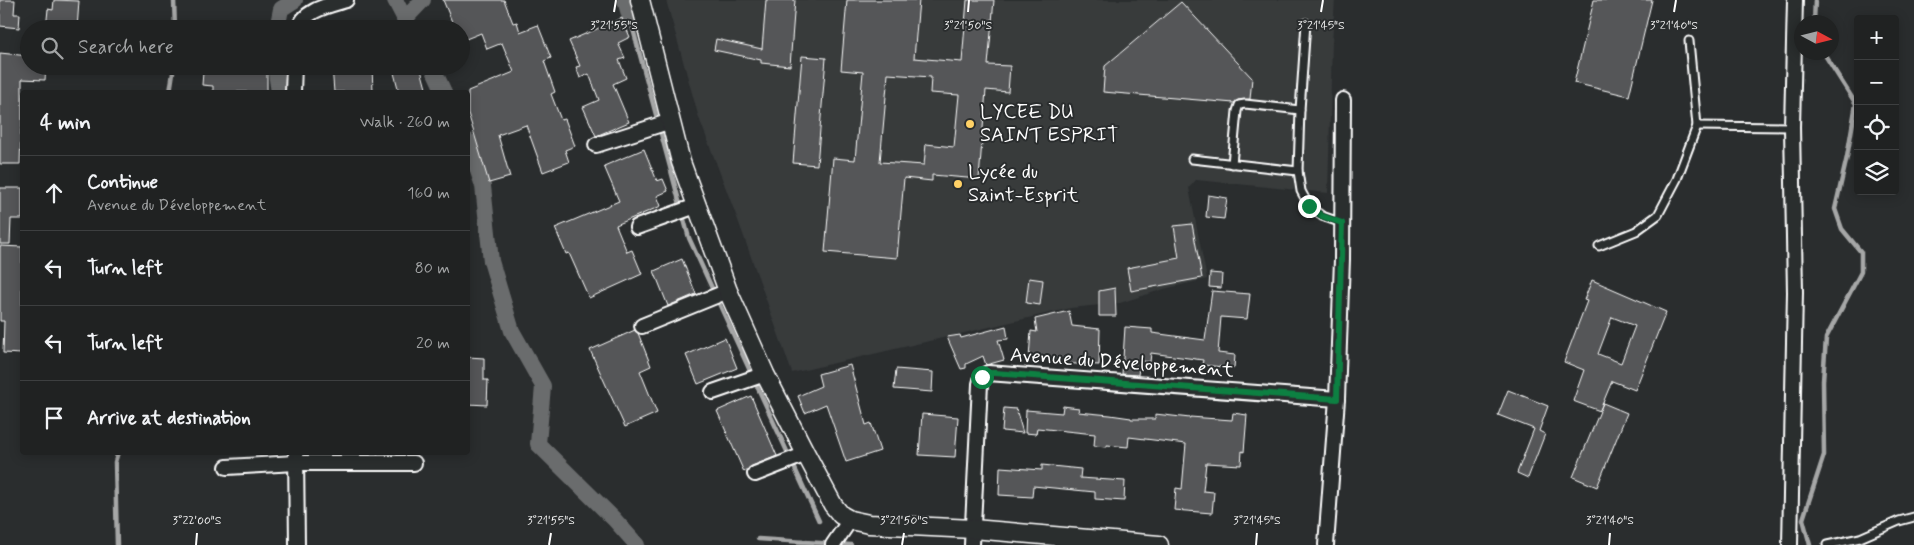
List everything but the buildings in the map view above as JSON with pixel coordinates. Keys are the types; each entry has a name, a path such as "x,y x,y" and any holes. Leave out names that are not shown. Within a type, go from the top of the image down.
{"street":[{"path":"304,20 313,11 346,0"},
{"path":"640,0 681,162 728,290 765,374 833,505 841,515 850,520 869,524 972,537 1159,545"},
{"path":"1790,545 1795,292 1792,127 1795,0"},
{"path":"293,90 294,75"},
{"path":"1326,545 1337,399 1342,223 1342,100"},
{"path":"596,145 670,121"},
{"path":"637,227 696,206"},
{"path":"642,326 728,290"},
{"name":"Avenue du Développement","path":"972,537 980,384 982,377 988,373 1337,399"},
{"path":"713,392 765,374"},
{"path":"755,474 806,454"},
{"path":"227,467 296,458 414,463"},
{"path":"296,458 297,545"},
{"path":"833,545 850,520"}],"lane":[{"path":"1306,23 1298,171 1301,191 1309,206 1322,216 1342,223"},
{"path":"1599,246 1636,231 1658,215 1677,179 1697,126 1689,41"},
{"path":"1232,164 1239,105 1300,110"},
{"path":"1697,126 1792,127"},
{"path":"1192,159 1298,171"},
{"path":"1826,545 1860,538 1898,521 1914,517"}],"shaded area":[{"name":"Lycée du Saint-Esprit","path":"666,0 1335,0 1328,193 1196,180 1189,188 1207,279 1164,289 1120,303 1071,308 792,373 739,223 699,118"}],"waterway":[{"path":"174,0 175,20"},
{"path":"279,20 281,9 295,0"},
{"path":"395,0 405,20"},
{"path":"404,20 423,0"},
{"path":"625,0 629,14"},
{"path":"1814,15 1815,0"},
{"path":"629,14 689,238 819,521"},
{"path":"1810,545 1803,519 1824,455 1823,381 1826,338 1861,272 1861,252 1842,229 1835,209 1847,157 1856,104 1828,60"},
{"path":"170,90 173,75"},
{"path":"276,75 279,90"},
{"path":"436,75 443,90"},
{"path":"470,147 483,186 491,261 512,331 543,386 538,444 614,519 637,545"},
{"path":"117,455 115,462 117,545"},
{"path":"758,539 851,545"}],"place":[{"name":"LYCEE DU SAINT ESPRIT","path":"970,124"},
{"name":"Lycée du Saint-Esprit","path":"958,184"}],"route":[{"path":"982,377 988,373 995,373 1337,399 1342,223 1322,216 1309,206"}]}
